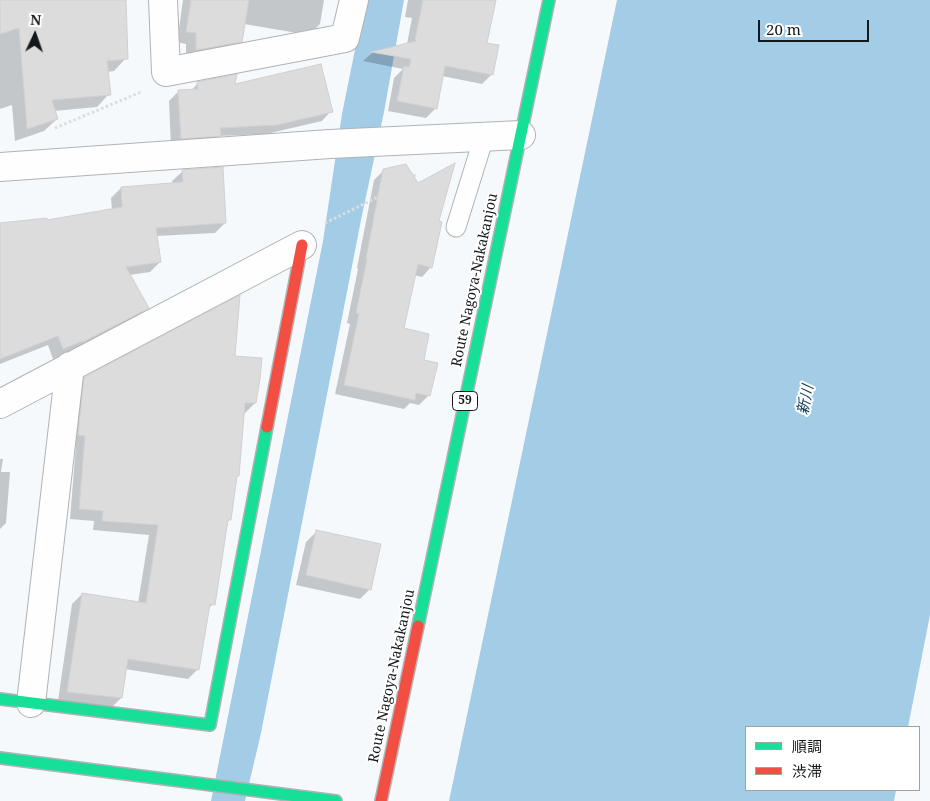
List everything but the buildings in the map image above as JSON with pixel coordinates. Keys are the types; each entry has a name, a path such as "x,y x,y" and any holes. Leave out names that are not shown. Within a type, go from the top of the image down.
{"street":[{"path":"163,0 166,72 345,38 354,0"},
{"name":"Route Nagoya-Nakakanjou","path":"381,801 549,0"},
{"path":"0,167 330,144 521,135"},
{"path":"0,404 302,245"},
{"path":"0,699 210,725 302,245"},
{"path":"31,703 70,366"},
{"path":"0,758 336,801"}],"lane":[{"path":"456,227 484,137"}],"path":[{"path":"54,128 159,85 166,72"},
{"path":"323,224 374,199"}],"water":[{"path":"365,0 404,0 384,112 361,220 261,733 245,801 211,801 323,241 342,114"},
{"name":"新川","path":"617,0 930,0 930,615 908,726 745,726 745,791 896,791 894,801 449,801"}],"traffic: fast":[{"path":"418,626 549,0"},
{"path":"0,699 210,725 267,427"},
{"path":"0,758 336,801"}],"traffic: jam":[{"path":"267,427 302,245"},
{"path":"381,801 418,626"}]}
